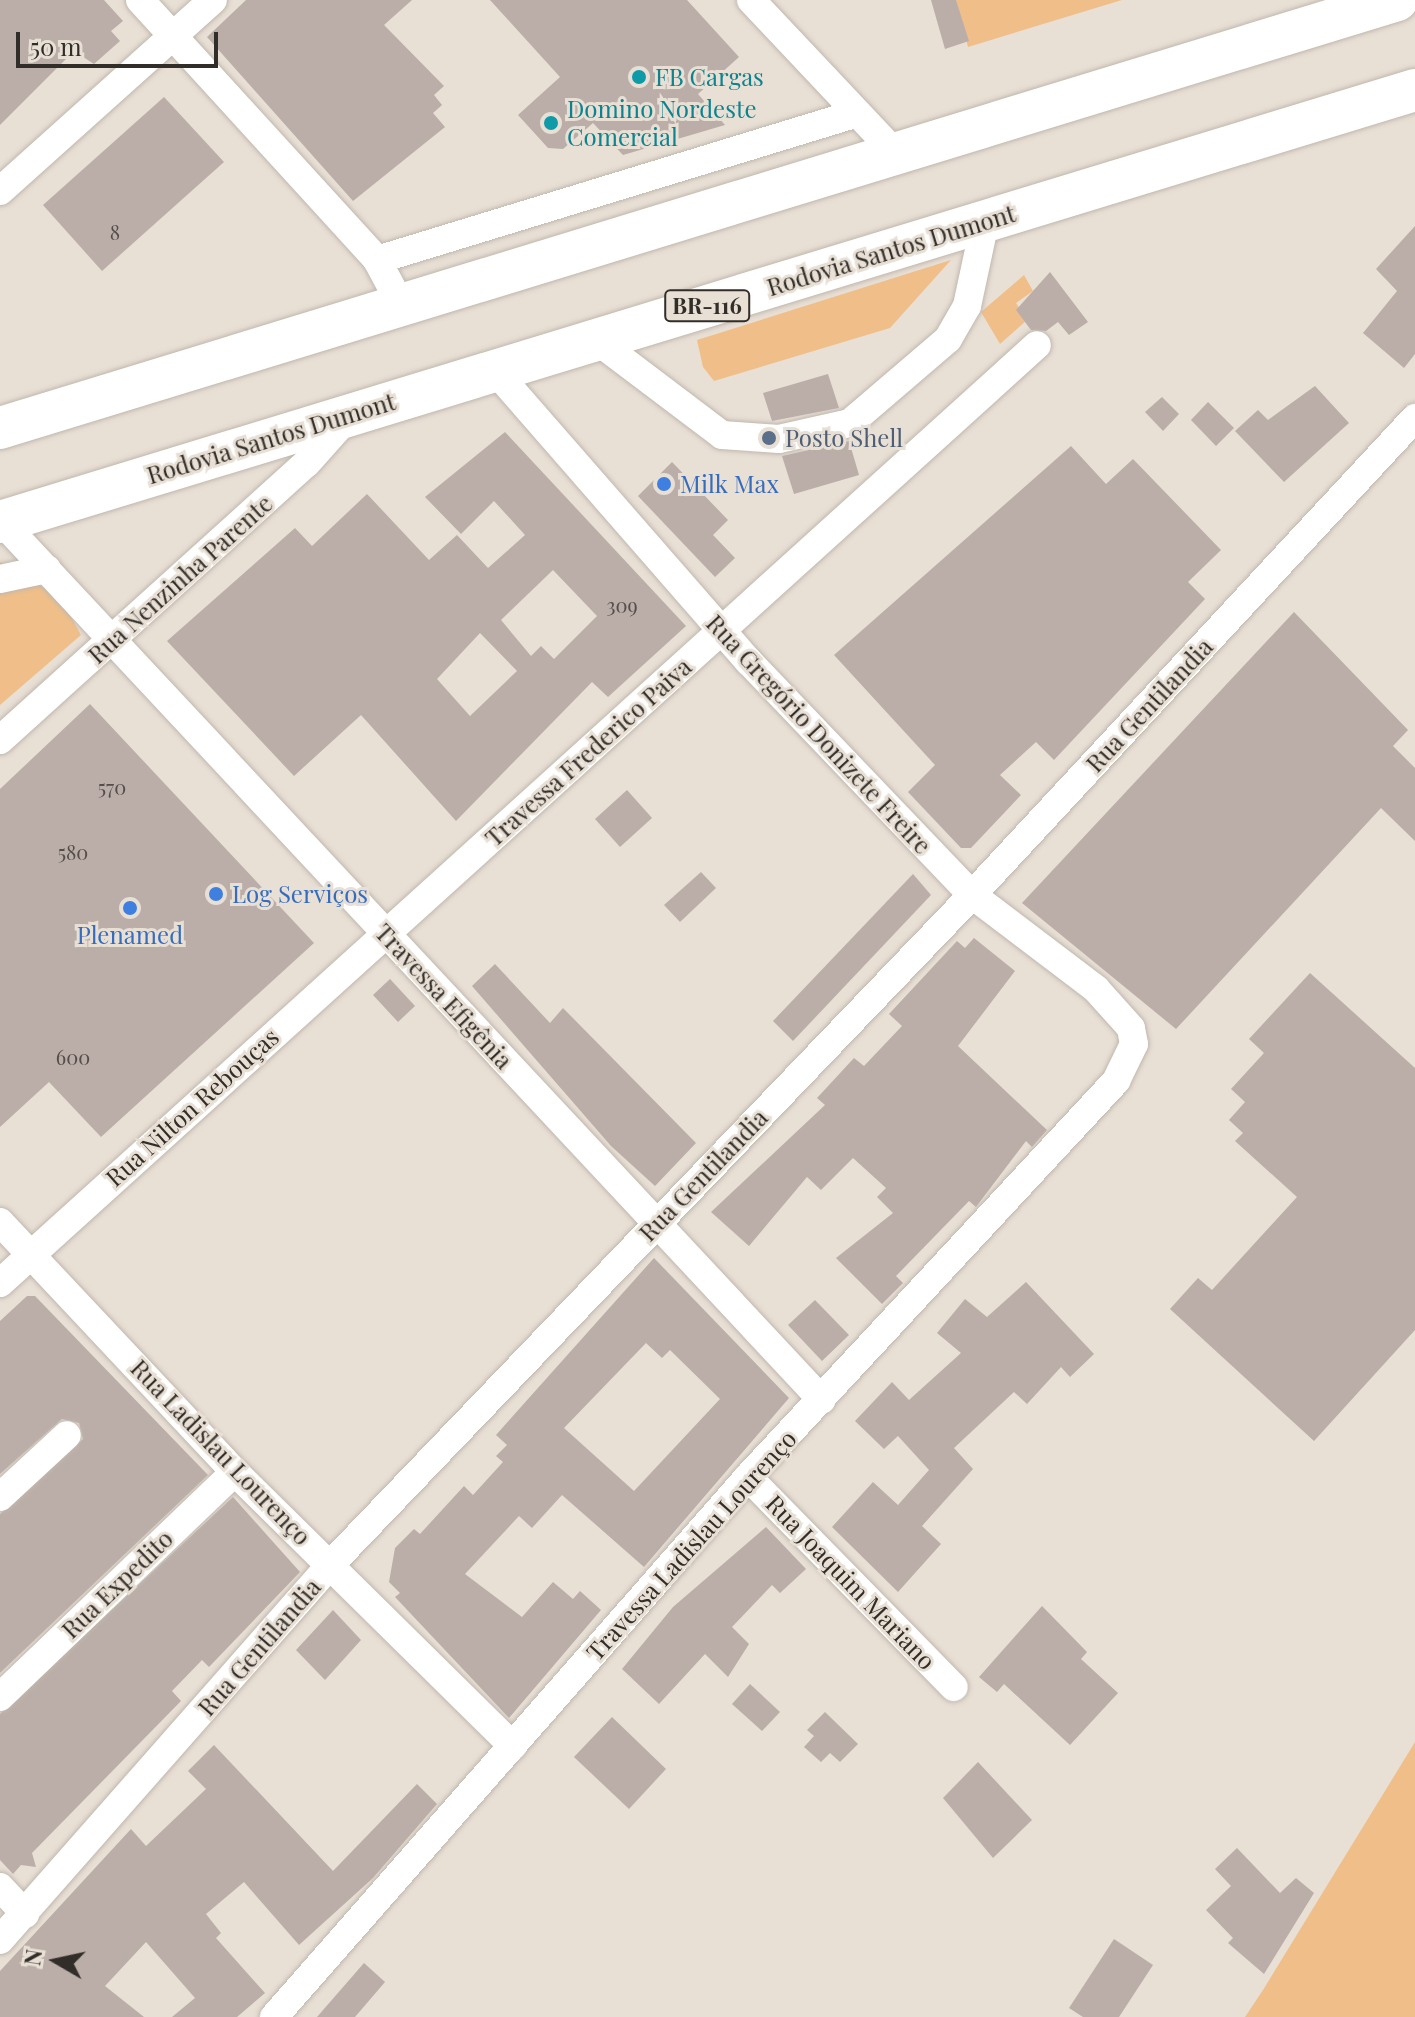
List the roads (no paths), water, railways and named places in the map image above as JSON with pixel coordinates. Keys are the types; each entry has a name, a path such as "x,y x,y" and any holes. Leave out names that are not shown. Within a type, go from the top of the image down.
{"highway":[{"path":"0,428 898,156 1397,0"},
{"name":"Rodovia Santos Dumont","path":"1,522 353,411 1415,90"}],"street":[{"path":"140,0 377,260 401,305"},
{"path":"0,191 213,0"},
{"path":"751,0 854,114 898,156"},
{"path":"377,260 854,114"},
{"path":"595,339 722,435 779,439 850,423 948,339 971,293 985,222"},
{"name":"Travessa Frederico Paiva","path":"385,933 722,633 1037,345"},
{"name":"Rua Gregório Donizete Freire","path":"494,370 722,633 972,895 1096,989 1131,1028 1131,1059 1116,1081"},
{"name":"Rua Nenzinha Parente","path":"0,740 115,640 353,411"},
{"name":"Rua Gentilandia","path":"0,1940 331,1564 972,895 1415,418"},
{"name":"Travessa Efigênia","path":"1,522 115,640 655,1225 822,1400"},
{"path":"0,579 47,569"},
{"name":"Rua Nilton Rebouças","path":"0,1283 385,933"},
{"name":"Travessa Ladislau Lourenço","path":"274,2017 748,1477 1116,1081"},
{"name":"Rua Ladislau Lourenço","path":"0,1222 235,1472 513,1746"},
{"path":"0,1497 67,1435"},
{"name":"Rua Expedito","path":"0,1697 235,1472"},
{"name":"Rua Joaquim Mariano","path":"748,1477 954,1687"},
{"path":"0,1887 25,1914"}],"place":[{"name":"FB Cargas","path":"639,77"},
{"name":"Domino Nordeste Comercial","path":"551,123"},
{"name":"Posto Shell","path":"769,438"},
{"name":"Milk Max","path":"664,484"},
{"name":"Log Serviços","path":"216,894"},
{"name":"Plenamed","path":"130,908"}]}
